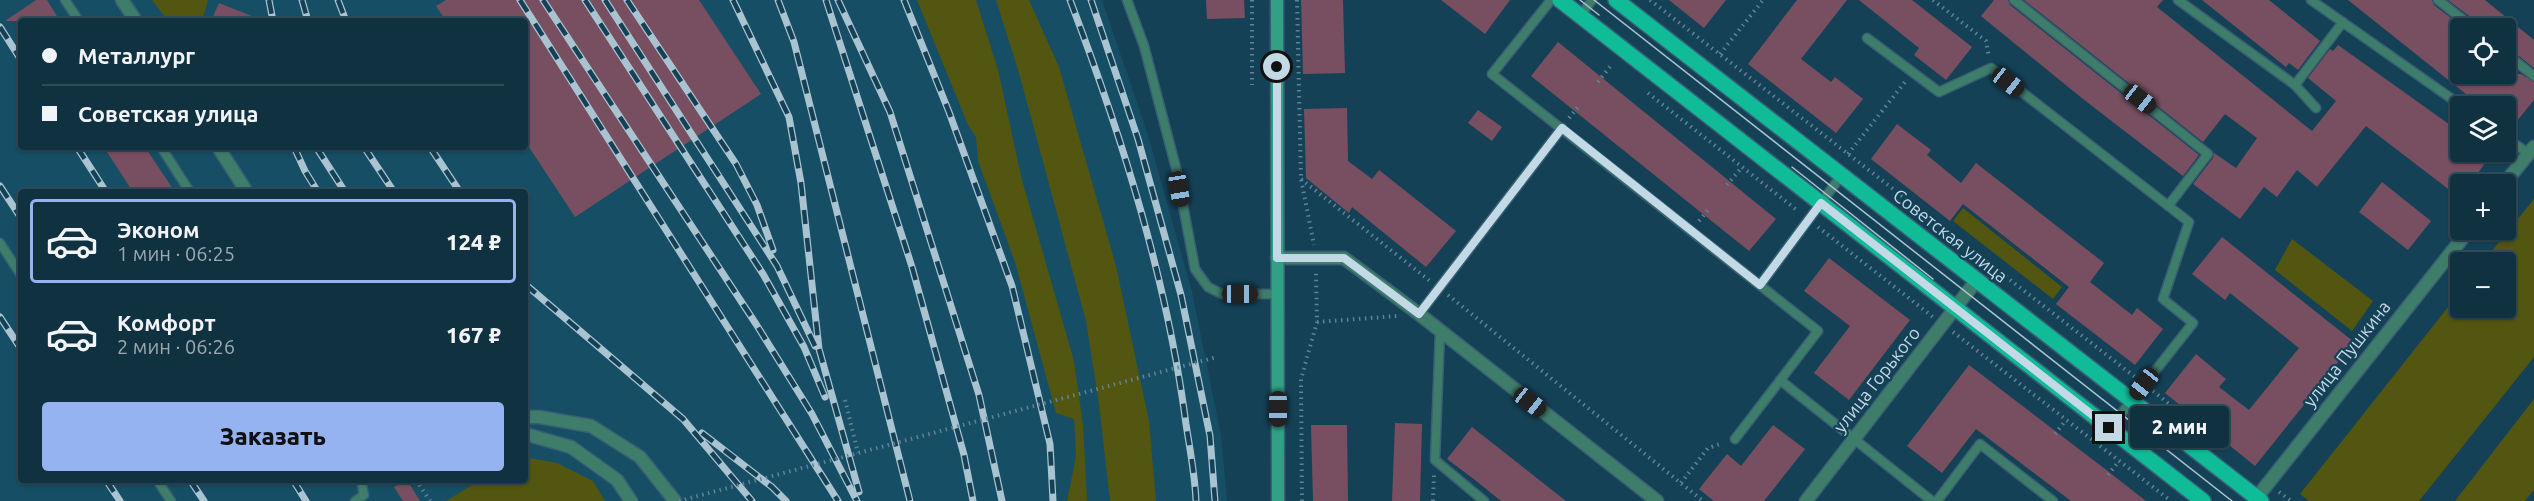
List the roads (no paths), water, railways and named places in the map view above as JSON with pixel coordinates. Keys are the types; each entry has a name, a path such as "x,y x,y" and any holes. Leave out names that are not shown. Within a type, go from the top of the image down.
{"main road":[{"path":"1277,0 1278,501"},
{"path":"1560,0 2203,501"},
{"name":"Советская улица","path":"1616,0 2257,500"}],"street":[{"path":"122,0 134,18"},
{"path":"220,150 245,189"},
{"path":"2512,174 2531,150"},
{"name":"улица Пушкина","path":"2257,500 2461,240"},
{"path":"1277,258 1344,258 1657,501"},
{"name":"улица Горького","path":"1806,501 1976,282"},
{"path":"528,417 591,426 640,457 677,501"},
{"path":"528,435 571,447 617,480 631,501"}],"lane":[{"path":"65,0 77,18"},
{"path":"1126,0 1144,46 1176,168 1195,269 1208,287 1222,294 1277,294"},
{"path":"1551,0 1492,74 1818,331 1736,439"},
{"path":"1580,16 1592,0"},
{"path":"2014,0 2208,154 2168,206"},
{"path":"2178,0 2295,85 2316,108"},
{"path":"2311,0 2450,98"},
{"path":"2438,0 2461,18"},
{"path":"2295,85 2343,22"},
{"path":"1866,38 1939,92 1990,68 2189,222 2163,299 2193,323 2109,428"},
{"path":"2516,62 2534,76"},
{"path":"1419,314 1562,128"},
{"path":"2516,142 2531,150"},
{"path":"163,150 188,189"},
{"path":"1760,285 1841,176"},
{"path":"0,243 18,270"},
{"path":"1440,331 1435,460 1484,501"},
{"path":"1780,380 1932,501"},
{"path":"1936,501 1980,444 2053,501"},
{"path":"159,483 171,501"},
{"path":"355,501 364,495 362,483"}],"tram line":[{"path":"1580,0 1599,15"},
{"path":"1594,0 2232,501"},
{"path":"1792,167 1933,279"}],"railway":[{"path":"269,0 272,18"},
{"path":"302,0 307,18"},
{"path":"338,0 345,18"},
{"path":"520,0 838,501"},
{"path":"543,0 756,324 812,414 857,501"},
{"path":"585,0 763,274 804,347 825,397"},
{"path":"605,0 777,266 815,346"},
{"path":"627,0 736,164 757,205 773,250"},
{"path":"733,0 789,117 801,183 819,349 859,492"},
{"path":"778,0 794,42 910,501"},
{"path":"826,0 912,267 964,455 973,501"},
{"path":"838,0 890,112 979,395 1002,501"},
{"path":"904,0 949,112 1012,286 1050,444 1053,501"},
{"path":"1070,0 1125,156 1155,262 1178,370 1196,501"},
{"path":"1091,0 1138,139 1181,295 1210,436 1215,501"},
{"path":"0,27 18,55"},
{"path":"79,150 104,189"},
{"path":"295,150 316,189"},
{"path":"318,150 343,189"},
{"path":"366,150 392,189"},
{"path":"432,150 458,189"},
{"path":"0,186 18,213"},
{"path":"528,287 683,419 752,501"},
{"path":"0,317 18,344"},
{"path":"702,433 772,487 786,501"},
{"path":"108,483 120,501"},
{"path":"192,483 204,501"},
{"path":"295,483 306,501"}]}
